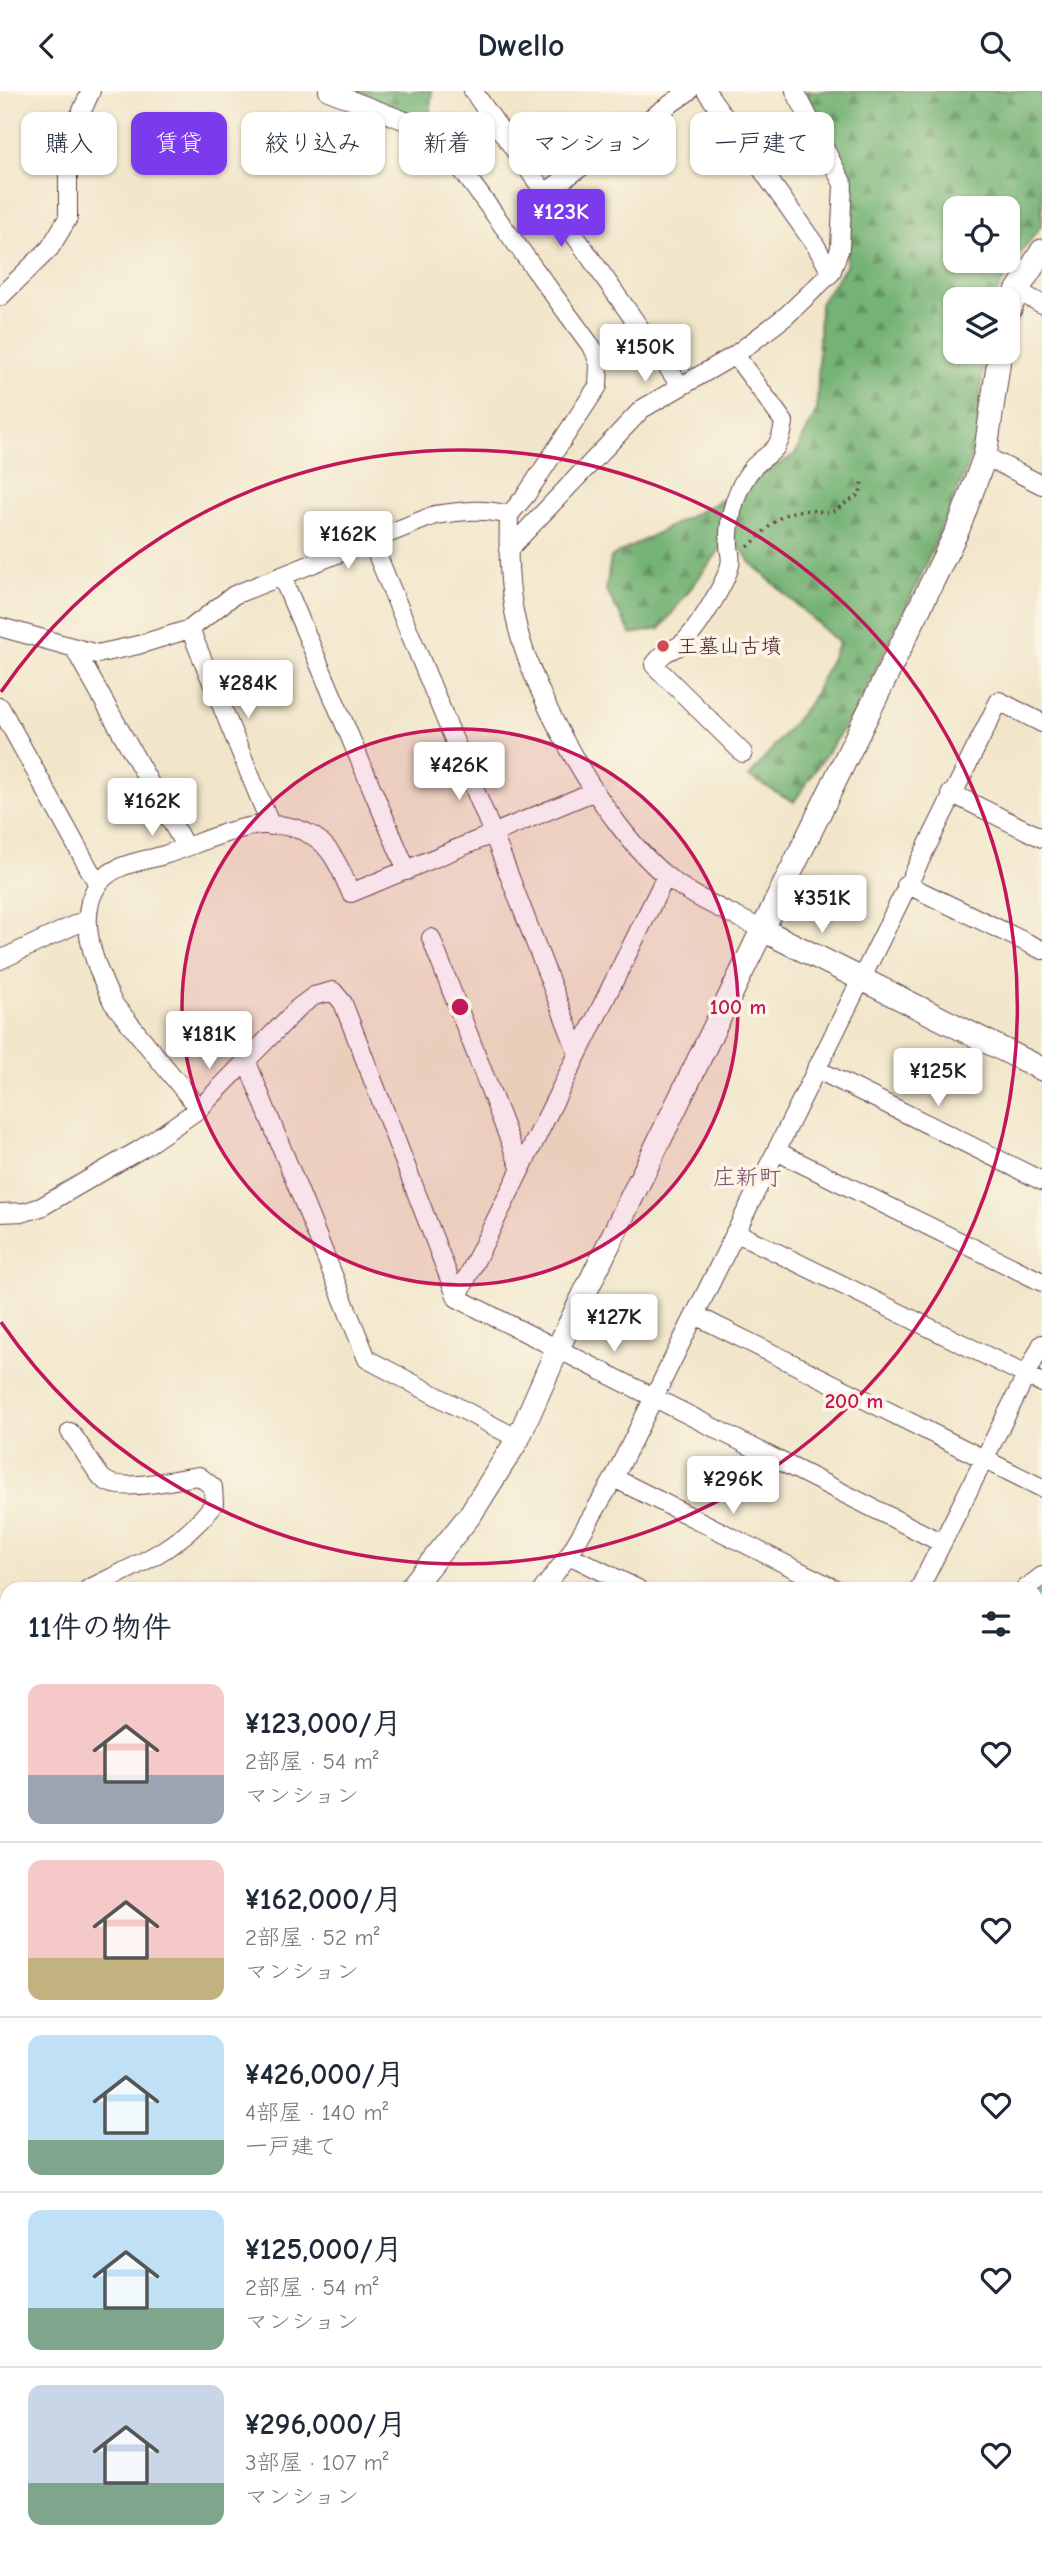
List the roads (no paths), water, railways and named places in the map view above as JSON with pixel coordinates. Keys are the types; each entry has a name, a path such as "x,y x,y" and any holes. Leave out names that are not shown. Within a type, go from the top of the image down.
{"street":[{"path":"0,297 50,248 68,218 68,141 91,91"},
{"path":"328,91 434,132 594,350 599,364 598,386 526,495 509,515 511,594 522,646 555,720 595,791 630,839 666,876 763,930 1042,1069"},
{"path":"473,91 680,385"},
{"path":"545,193 689,91"},
{"path":"706,91 816,246 831,273"},
{"path":"508,550 642,409 735,355 786,316 831,273 840,249 843,184 795,91"},
{"path":"1020,287 1042,251"},
{"path":"1020,293 1042,304"},
{"path":"735,355 784,422 782,443 747,475 732,507 729,541 731,562 723,583 681,645 665,649 654,665 743,753"},
{"path":"416,1582 470,1515 518,1439 558,1347 958,529 985,456 998,364"},
{"path":"985,456 1042,485"},
{"path":"0,627 97,654 190,629 234,595 435,515 462,510 491,510 509,515"},
{"path":"371,540 494,836 578,1051"},
{"path":"282,577 407,871"},
{"path":"190,629 271,826"},
{"path":"74,647 185,846"},
{"path":"548,1582 569,1555 614,1478 951,793 999,701 1042,723"},
{"path":"0,707 98,885"},
{"path":"199,1109 113,1003 96,961 87,919 98,885 127,864 166,855 185,846 243,828 291,826 314,836 329,850 351,893 494,836 595,791"},
{"path":"951,793 1042,838"},
{"path":"457,1298 666,876"},
{"path":"906,884 1042,950"},
{"path":"0,960 87,919"},
{"path":"431,938 520,1167"},
{"path":"0,1213 25,1212 66,1195 199,1109 299,1007 314,996 333,991 343,1003 457,1298 942,1543"},
{"path":"246,1060 367,1359 518,1439"},
{"path":"816,1069 1042,1181"},
{"path":"776,1150 1042,1282"},
{"path":"735,1232 1034,1379"},
{"path":"695,1315 1042,1488"},
{"path":"922,1582 984,1460 1034,1379 1042,1343"},
{"path":"70,1432 84,1448 103,1480 119,1486 199,1476 213,1487 214,1504 196,1528 177,1543 102,1582"},
{"path":"614,1478 821,1582"},
{"path":"569,1555 624,1582"}],"place":[{"name":"王墓山古墳","path":"663,646"}],"district":[{"name":"庄新町","path":"747,1177"}]}
